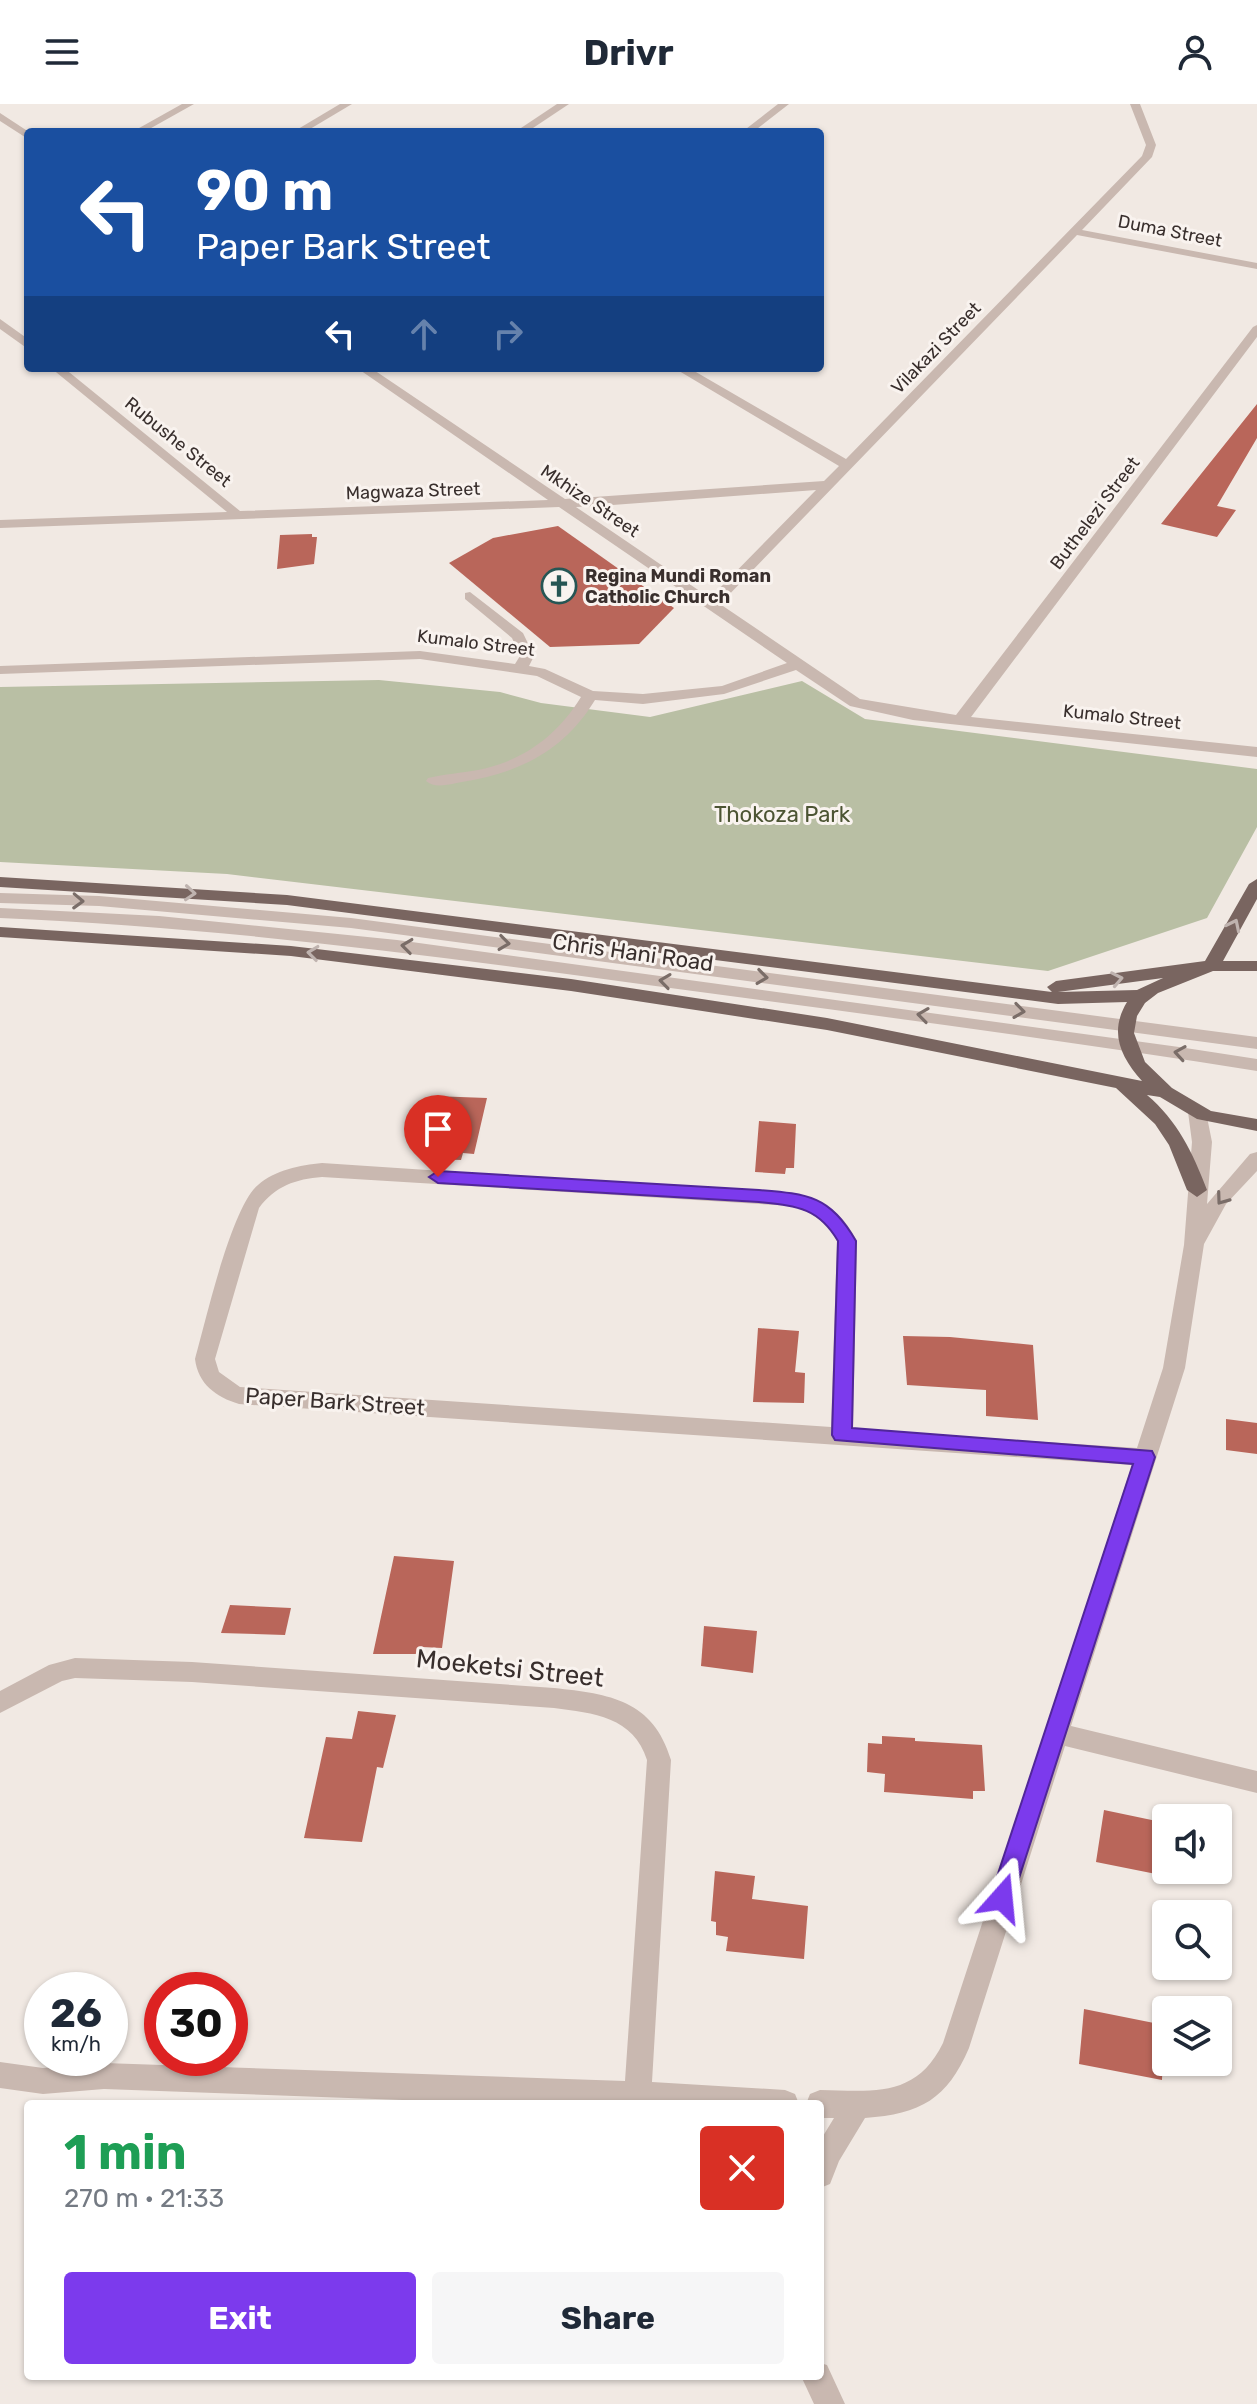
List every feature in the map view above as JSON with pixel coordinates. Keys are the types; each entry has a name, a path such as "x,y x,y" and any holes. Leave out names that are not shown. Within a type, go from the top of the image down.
{"main road":[{"name":"Chris Hani Road","path":"0,882 287,900 1058,998 1140,996"},
{"path":"1257,884 1211,966 1140,996 1124,1035 1134,1059 1164,1092 1197,1112 1231,1122 1257,1125"},
{"name":"Chris Hani Road","path":"0,932 291,951 585,987 827,1024 1164,1092"},
{"path":"984,989 1073,986 1211,966 1257,966"},
{"path":"1108,1082 1146,1102 1166,1120 1177,1137 1197,1190"}],"street":[{"path":"305,128 347,104"},
{"path":"526,128 564,104"},
{"path":"752,128 784,104"},
{"name":"Vilakazi Street","path":"711,605 1151,152 1135,104"},
{"path":"144,128 182,105"},
{"path":"0,116 21,135"},
{"name":"Duma Street","path":"1076,232 1257,266"},
{"path":"0,323 24,342"},
{"name":"Buthelezi Street","path":"961,719 1257,329"},
{"name":"Rubushe Street","path":"62,372 231,508 238,517"},
{"name":"Mkhize Street","path":"369,372 798,664"},
{"path":"687,372 846,465"},
{"name":"Magwaza Street","path":"0,524 562,503 827,485"},
{"path":"470,596 518,636 527,656 520,668"},
{"name":"Kumalo Street","path":"0,670 395,654 450,658 540,672 590,695 617,699 688,696 724,690 798,664 855,703 891,712 1257,752"},
{"path":"434,781 484,773 541,752 578,719 590,695"},
{"name":"Chris Hani Road","path":"0,898 99,901 351,923 1124,1035 1257,1065"},
{"name":"Chris Hani Road","path":"0,913 177,922 404,946 1124,1035 1257,1043"},
{"path":"824,2104 858,2104 918,2094 939,2078 955,2048 1174,1368 1194,1245 1202,1142 1197,1112"},
{"path":"1194,1245 1219,1200 1257,1159"},
{"name":"Paper Bark Street","path":"842,1435 847,1241 840,1226 825,1212 792,1199 322,1170 290,1175 260,1191 250,1207 205,1359 206,1370 217,1384 239,1396 1145,1457"},
{"name":"Moeketsi Street","path":"0,1703 57,1672 75,1668 192,1672 554,1698 599,1702 631,1715 653,1740 659,1760 638,2095"},
{"path":"1056,1733 1257,1782"},
{"path":"0,2075 43,2081 104,2076 720,2100"},
{"path":"824,2164 858,2104"},
{"path":"818,2380 830,2404"}],"green space":[{"name":"Thokoza Park","path":"379,680 500,692 541,703 650,717 802,681 865,719 1257,769 1257,827 1207,918 1048,971 227,874 0,862 0,687"}],"building":[{"path":"1257,404 1257,438 1217,506 1236,510 1217,537 1161,524"},
{"name":"Regina Mundi Roman Catholic Church","path":"558,526 674,608 639,644 550,647 449,563 493,538"},
{"path":"312,534 312,537 317,537 314,564 277,569 280,535"},
{"path":"433,1096 487,1098 474,1154 463,1153 461,1160 429,1159 430,1155 420,1155"},
{"path":"759,1121 796,1124 794,1168 786,1168 785,1174 755,1172"},
{"path":"758,1328 799,1331 795,1372 805,1373 804,1403 753,1402"},
{"path":"903,1336 1033,1345 1038,1420 986,1416 986,1390 907,1385"},
{"path":"1226,1419 1257,1423 1257,1454 1226,1450"},
{"path":"394,1556 454,1561 442,1648 422,1647 420,1654 373,1654"},
{"path":"230,1605 291,1608 285,1635 221,1633"},
{"path":"704,1626 757,1631 753,1673 701,1666"},
{"path":"358,1711 396,1715 383,1768 377,1767 362,1842 304,1838 326,1737 352,1739"},
{"path":"882,1736 982,1745 985,1791 973,1791 973,1799 884,1792 885,1774 867,1772 868,1743 882,1744"},
{"path":"1104,1810 1152,1820 1152,1873 1096,1862"},
{"path":"715,1871 755,1876 752,1899 808,1906 804,1959 726,1951 728,1937 716,1935 716,1922 711,1921"},
{"path":"1084,2009 1152,2023 1152,2076 1162,2076 1162,2080 1079,2064"}],"place":[{"name":"Regina Mundi Roman Catholic Church","path":"559,586"}],"route":[{"path":"438,1177 759,1196 814,1205 834,1219 847,1241 842,1435 1145,1457 1002,1898"}]}
